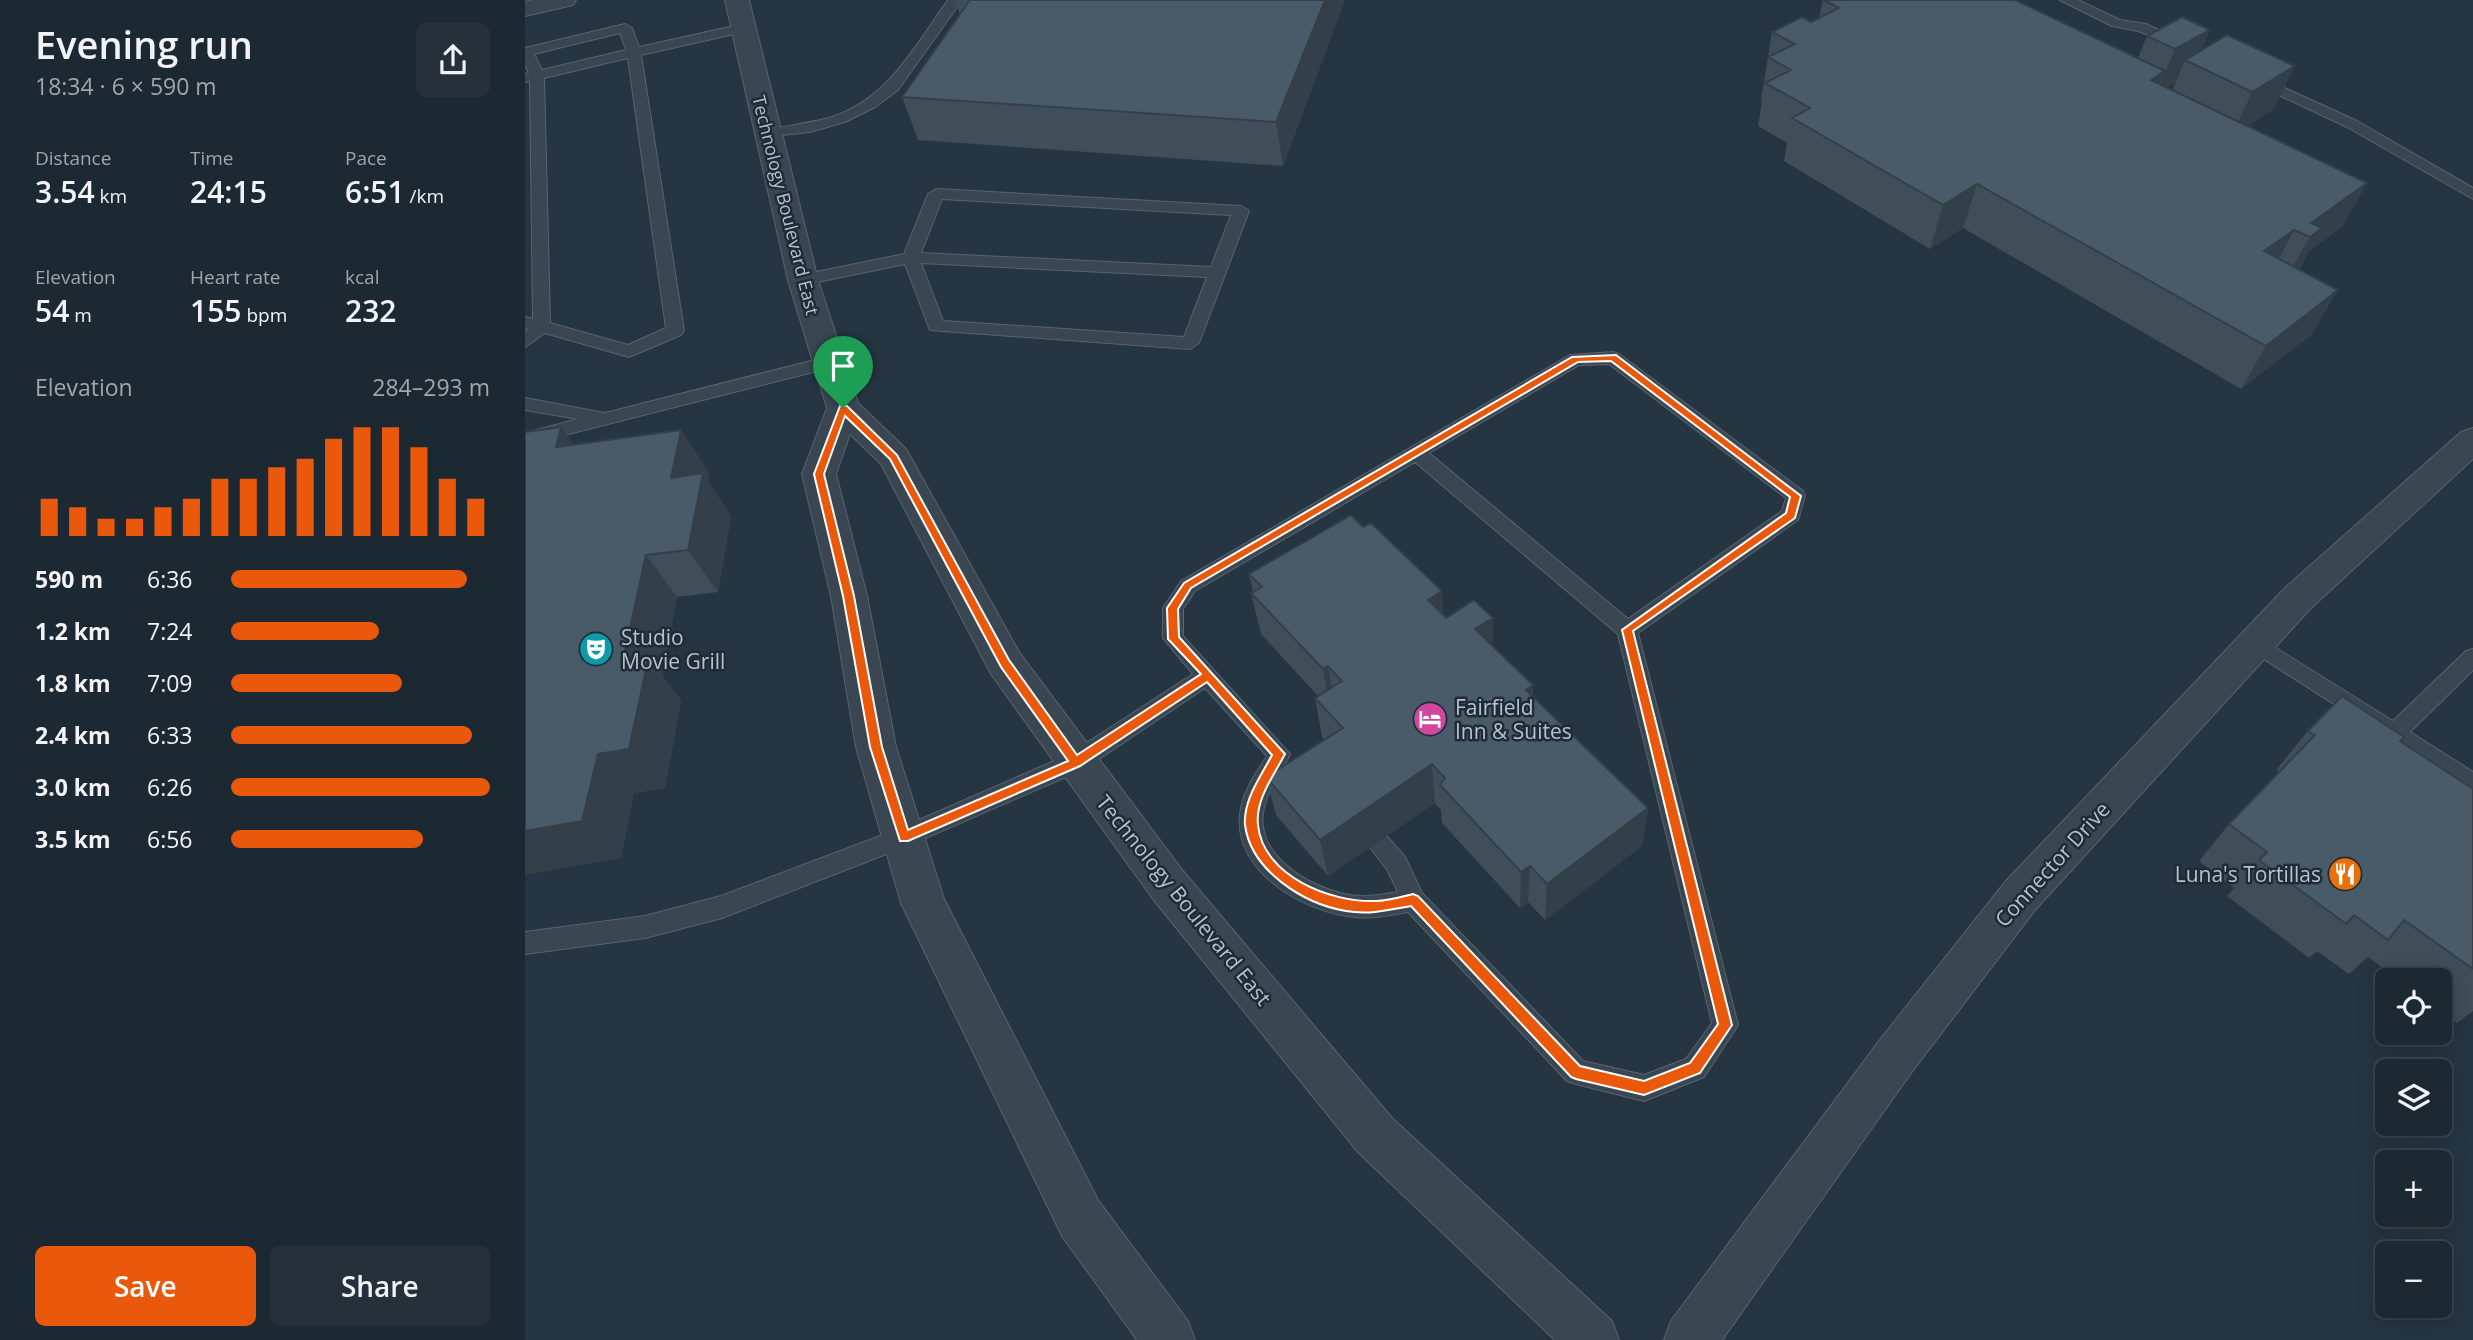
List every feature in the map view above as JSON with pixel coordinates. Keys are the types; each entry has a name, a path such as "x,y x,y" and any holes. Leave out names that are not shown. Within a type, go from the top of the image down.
{"street":[{"path":"525,9 564,0"},
{"name":"Technology Boulevard East","path":"737,0 803,280 843,408 894,457 1005,663 1168,885 1375,1135 1593,1340"},
{"path":"843,408 819,474 849,596 876,747 923,903 1080,1218 1169,1340"},
{"name":"Connector Drive","path":"1690,1340 1895,1057 2020,896 2298,598 2473,440"}],"lane":[{"path":"768,134 805,129 840,119 870,104 893,87 955,0"},
{"path":"2067,0 2117,23 2141,27 2193,50"},
{"path":"525,341 534,325 531,76 526,52 625,28 634,52 675,331 629,351 534,325"},
{"path":"531,76 743,28"},
{"path":"2237,70 2353,124 2473,194"},
{"path":"936,194 1241,211 1191,344 936,326 911,258 936,194"},
{"path":"803,280 911,258 1216,272"},
{"path":"1301,766 1279,754 1173,639 1173,608 1188,586 1576,359 1613,358 1795,496 1791,515 1627,630"},
{"path":"525,439 827,363"},
{"path":"525,404 607,418"},
{"path":"1374,838 1397,864 1413,900 1576,1072 1644,1088 1695,1068 1725,1025 1627,630 1415,452"},
{"path":"2255,643 2473,784"},
{"path":"2395,733 2473,657"},
{"path":"525,943 645,927 722,908 904,837 1076,762 1208,675"},
{"path":"1279,754 1255,799 1251,824 1258,848 1274,868 1294,886 1345,905 1376,907 1413,900"}],"building":[{"path":"970,0 1325,0 1276,122 902,97"},
{"path":"1824,0 2015,0 2165,71 2151,80 2367,183 2311,223 2322,228 2310,237 2294,230 2264,251 2338,290 2266,346 1977,184 1943,205 1792,118 1810,108 1765,83 1791,70 1768,57 1795,44 1772,32 1802,17 1811,22 1839,8"},
{"path":"2182,17 2210,30 2175,49 2147,36"},
{"path":"2227,35 2295,66 2252,92 2185,60"},
{"name":"Studio Movie Grill","path":"561,427 556,447 681,430 671,478 703,473 688,550 646,555 622,664 648,660 629,749 598,754 582,821 525,831 525,432"},
{"path":"1351,515 1363,527 1371,523 1442,591 1428,600 1446,618 1474,600 1493,618 1475,629 1533,685 1526,690 1648,808 1547,884 1530,866 1521,872 1440,785 1445,778 1432,764 1320,840 1266,777 1343,728 1315,698 1342,681 1328,666 1323,669 1251,593 1262,587 1249,574"},
{"name":"Luna's Tortillas","path":"2342,696 2404,737 2400,741 2473,789 2473,969 2404,920 2388,940 2354,915 2346,924 2259,860 2267,852 2229,824 2315,735 2308,731"}],"place":[{"name":"Studio Movie Grill","path":"596,649"},
{"name":"Fairfield Inn & Suites","path":"1430,719"},
{"name":"Luna's Tortillas","path":"2345,874"}],"route":[{"path":"843,408 819,474 849,596 876,747 904,837 1076,762 1208,675 1173,639 1173,608 1188,586 1576,359 1613,358 1795,496 1791,515 1627,630 1725,1025 1695,1068 1644,1088 1576,1072 1413,900 1376,907 1345,905 1294,886 1274,868 1258,848 1251,824 1255,799 1279,754 1208,675 1135,724 1076,762 1005,663 894,457 843,408"}]}
